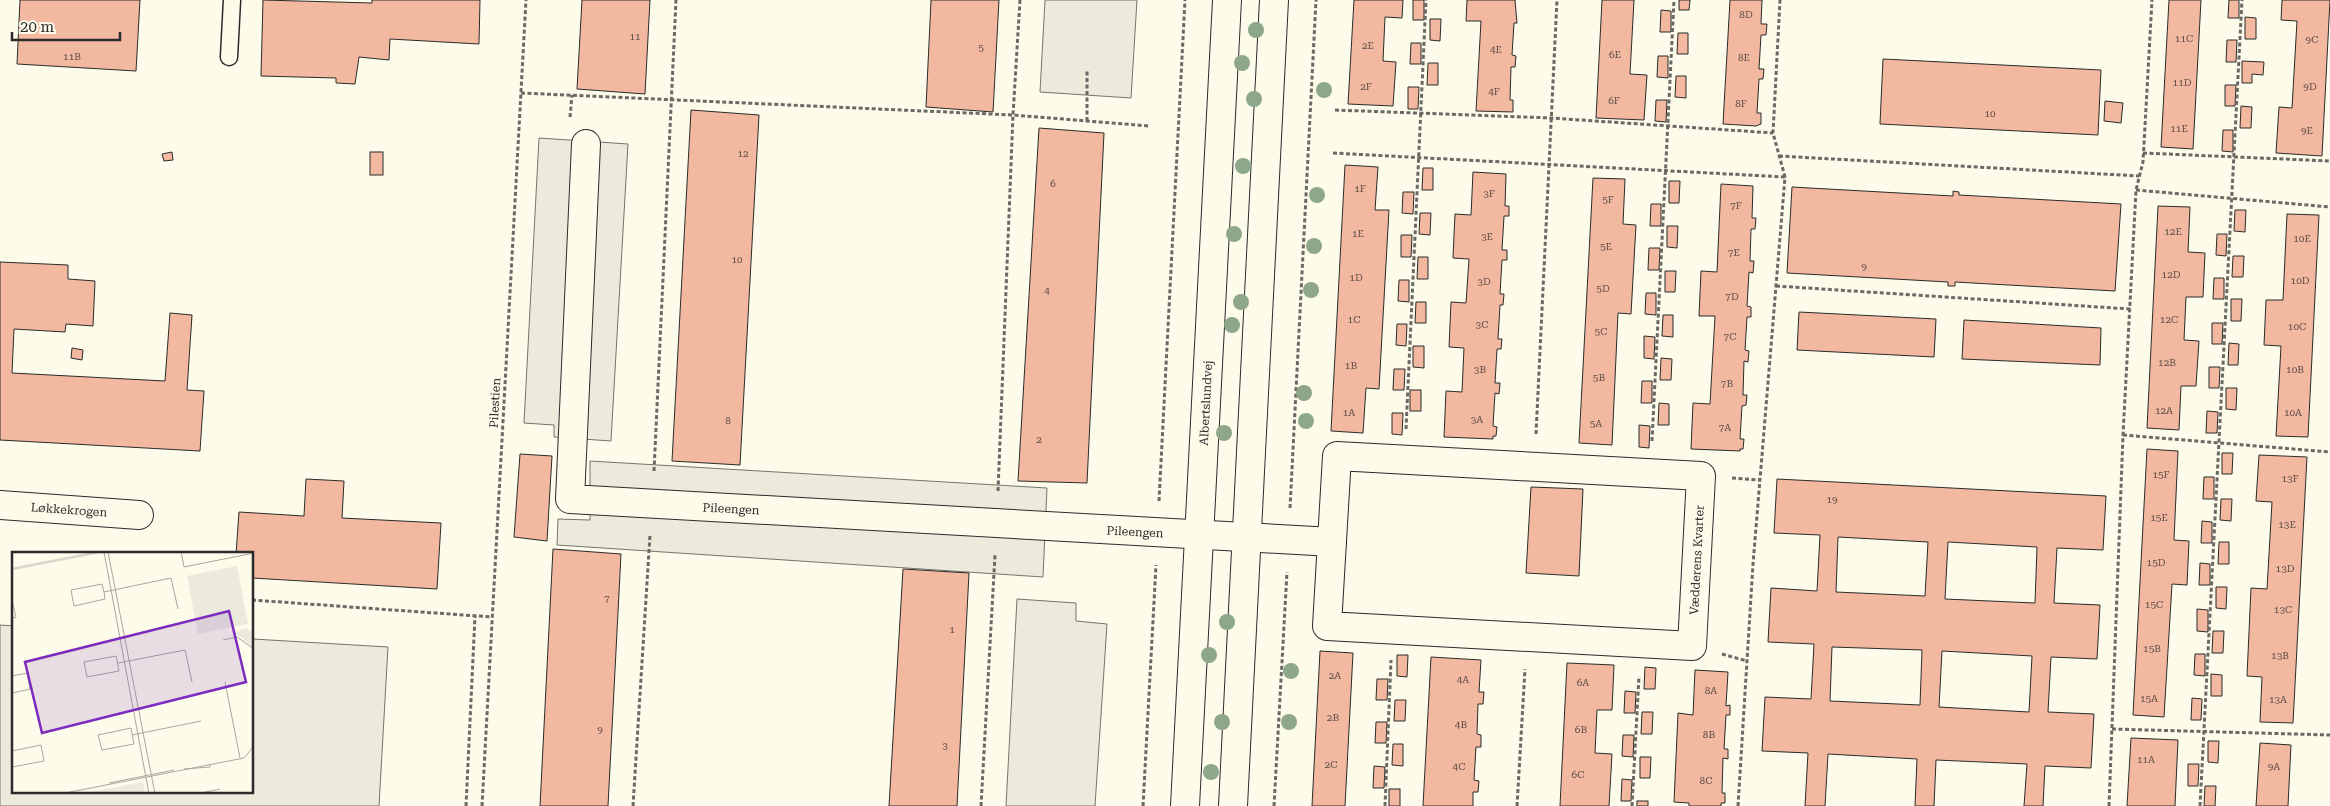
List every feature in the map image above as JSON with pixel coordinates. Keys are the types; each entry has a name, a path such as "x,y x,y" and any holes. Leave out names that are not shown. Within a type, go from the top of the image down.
{"street":[{"name":"Albertslundvej","path":"1185,806 1227,0"},
{"path":"1233,806 1274,0"},
{"name":"Pileengen","path":"586,144 570,499 1247,537"},
{"name":"Vædderens Kvarter","path":"1337,456 1535,467 1701,476 1692,646 1328,626 1337,456"},
{"name":"Løkkekrogen","path":"0,505 139,515"},
{"path":"1247,537 1332,542"}],"lane":[{"path":"229,57 232,0"}],"path":[{"name":"Pilestien","path":"482,806 526,0"},
{"path":"633,806 652,505 676,0"},
{"path":"981,806 997,522 1013,115 1020,0"},
{"path":"1144,806 1185,0"},
{"path":"1274,806 1316,0"},
{"path":"1404,460 1426,0"},
{"path":"1535,467 1557,0"},
{"path":"1650,473 1674,0"},
{"path":"1738,806 1753,564 1785,177 1773,133 1780,0"},
{"path":"2109,806 2123,436 2136,190 2143,153 2152,0"},
{"path":"2200,806 2242,0"},
{"path":"1087,121 1088,69"},
{"path":"521,93 1013,115 1149,126"},
{"path":"1335,110 1551,118 1773,133"},
{"path":"1333,153 1785,177"},
{"path":"2143,153 2330,161"},
{"path":"1779,156 2139,176"},
{"path":"2136,190 2330,207"},
{"path":"1776,286 2130,309"},
{"path":"2123,436 2330,452"},
{"path":"254,600 492,617"},
{"path":"466,806 476,616"},
{"path":"1385,806 1393,630"},
{"path":"1517,806 1527,637"},
{"path":"1632,806 1641,643"},
{"path":"2112,729 2330,735"}],"shaded area":[{"path":"1045,0 1137,0 1131,98 1040,92"},
{"path":"539,138 628,144 611,441 554,437 554,425 524,423"},
{"path":"590,461 1047,488 1043,577 557,545 558,519 590,520"},
{"path":"1017,599 1076,603 1076,621 1107,624 1095,806 1006,806"},
{"path":"0,625 12,626 12,794 254,794 254,639 388,647 379,806 0,806"}],"building":[{"path":"20,0 140,0 136,71 17,64"},
{"path":"263,0 372,3 372,0 480,0 479,44 390,39 389,60 359,57 355,84 336,83 336,78 261,76"},
{"path":"582,0 650,0 645,94 577,89"},
{"path":"931,0 999,0 993,112 926,107"},
{"path":"1354,0 1403,0 1402,18 1385,17 1383,61 1396,62 1393,106 1348,104"},
{"path":"1413,0 1424,0 1424,20 1413,20"},
{"path":"1467,0 1515,0 1517,23 1514,23 1512,55 1516,56 1515,67 1511,67 1510,100 1513,100 1513,112 1476,111 1481,21 1466,21"},
{"path":"1602,0 1634,0 1630,74 1647,75 1644,120 1596,118"},
{"path":"1679,0 1690,0 1689,10 1679,10"},
{"path":"1730,0 1762,0 1761,24 1767,24 1766,35 1761,35 1759,69 1764,69 1763,79 1759,79 1757,113 1761,113 1761,124 1756,126 1723,124"},
{"path":"2169,0 2201,0 2193,149 2161,147"},
{"path":"2229,0 2239,0 2239,18 2228,18"},
{"path":"2282,0 2330,0 2322,156 2276,153 2279,107 2292,108 2297,21 2281,20"},
{"path":"1661,10 1671,11 1671,32 1660,32"},
{"path":"2245,17 2256,18 2256,39 2245,39"},
{"path":"1430,19 1441,19 1440,41 1430,40"},
{"path":"1678,33 1688,33 1688,54 1677,54"},
{"path":"2227,40 2237,40 2236,62 2226,62"},
{"path":"1411,43 1421,43 1421,64 1410,64"},
{"path":"1658,56 1668,56 1668,78 1657,77"},
{"path":"1883,59 2101,70 2098,135 1880,124"},
{"path":"2242,61 2264,62 2263,75 2252,74 2252,83 2242,83"},
{"path":"1428,63 1438,63 1438,85 1427,85"},
{"path":"1676,76 1686,76 1686,98 1675,97"},
{"path":"2225,85 2236,85 2235,106 2225,106"},
{"path":"1408,87 1419,87 1418,109 1408,109"},
{"path":"1656,100 1667,100 1666,122 1655,121"},
{"path":"2105,101 2123,103 2121,123 2104,121"},
{"path":"2241,106 2252,107 2251,128 2240,128"},
{"path":"691,110 759,115 740,465 672,461"},
{"path":"1039,128 1104,133 1087,483 1018,481"},
{"path":"2223,130 2233,130 2233,152 2222,151"},
{"path":"172,152 173,160 164,161 162,154"},
{"path":"370,152 383,152 383,175 370,175"},
{"path":"1345,165 1378,167 1375,210 1389,210 1379,389 1366,388 1363,433 1331,431"},
{"path":"1423,168 1433,168 1433,190 1422,190"},
{"path":"1473,172 1506,174 1505,206 1509,206 1509,216 1504,216 1502,250 1507,250 1507,260 1502,260 1500,294 1504,294 1503,305 1500,305 1498,339 1502,339 1501,349 1497,349 1495,383 1500,383 1499,394 1495,393 1493,426 1497,427 1496,436 1493,436 1493,439 1444,437 1446,391 1462,392 1464,348 1449,347 1451,302 1466,303 1469,259 1453,258 1455,214 1471,215"},
{"path":"1593,178 1625,179 1623,224 1636,225 1631,314 1618,313 1612,445 1579,443"},
{"path":"1669,181 1680,181 1679,203 1669,203"},
{"path":"1721,184 1753,186 1752,218 1756,218 1755,229 1751,229 1750,261 1754,261 1753,273 1749,272 1747,306 1751,307 1751,317 1747,317 1745,350 1749,351 1748,362 1744,361 1743,395 1747,395 1746,405 1742,406 1740,439 1744,439 1743,449 1740,449 1740,451 1691,449 1693,403 1710,404 1715,316 1699,316 1701,271 1717,272"},
{"path":"1792,187 1953,196 1953,191 1959,192 1959,195 2121,204 2115,291 1955,282 1955,286 1948,286 1948,282 1787,273"},
{"path":"1403,192 1414,192 1413,214 1402,213"},
{"path":"1651,204 1661,204 1661,226 1650,226"},
{"path":"2158,206 2190,207 2188,252 2205,253 2203,297 2186,297 2184,340 2199,341 2196,386 2181,386 2179,430 2147,428"},
{"path":"2235,210 2246,210 2245,232 2234,231"},
{"path":"1420,213 1431,213 1430,235 1419,234"},
{"path":"2287,214 2319,215 2308,437 2276,436 2281,346 2264,345 2266,300 2283,300"},
{"path":"1667,226 1678,226 1677,248 1667,247"},
{"path":"2217,234 2227,234 2226,256 2216,255"},
{"path":"1401,235 1412,235 1411,257 1401,257"},
{"path":"1649,248 1660,248 1659,270 1648,270"},
{"path":"2233,256 2244,256 2243,277 2232,277"},
{"path":"1418,257 1428,257 1428,279 1417,279"},
{"path":"0,262 68,265 68,279 95,281 93,326 66,324 65,332 14,329 12,373 165,381 170,313 192,315 187,390 204,391 200,451 0,440"},
{"path":"1665,271 1676,271 1675,292 1665,292"},
{"path":"2214,278 2224,278 2224,299 2213,299"},
{"path":"1399,280 1409,280 1409,302 1398,301"},
{"path":"1646,293 1656,293 1656,315 1645,314"},
{"path":"2231,299 2242,299 2241,321 2231,321"},
{"path":"1416,302 1426,302 1426,323 1415,323"},
{"path":"1799,312 1936,319 1934,357 1797,350"},
{"path":"1663,315 1673,315 1673,337 1662,336"},
{"path":"1964,320 2101,328 2100,365 1962,359"},
{"path":"2212,323 2223,323 2222,344 2212,344"},
{"path":"1397,324 1407,324 1406,346 1396,345"},
{"path":"1644,336 1655,337 1654,359 1644,358"},
{"path":"2229,343 2239,344 2238,365 2228,365"},
{"path":"1413,346 1424,346 1424,368 1413,367"},
{"path":"72,348 83,350 82,360 71,358"},
{"path":"1661,358 1672,359 1671,380 1660,380"},
{"path":"2209,367 2220,367 2219,388 2209,388"},
{"path":"1394,369 1405,369 1404,390 1393,390"},
{"path":"1642,381 1652,381 1652,403 1641,403"},
{"path":"2226,388 2237,388 2236,410 2226,409"},
{"path":"1410,390 1421,390 1421,411 1410,411"},
{"path":"1659,403 1669,404 1669,425 1658,425"},
{"path":"2207,411 2218,412 2217,433 2206,433"},
{"path":"1392,413 1403,413 1402,435 1392,434"},
{"path":"1639,425 1650,426 1649,448 1639,447"},
{"path":"2147,449 2178,451 2174,540 2189,541 2187,585 2172,584 2164,717 2133,715"},
{"path":"2222,453 2233,453 2232,474 2222,474"},
{"path":"520,454 552,456 547,541 514,537"},
{"path":"2259,455 2307,457 2293,723 2260,722 2262,677 2247,676 2251,588 2267,589 2272,502 2256,501"},
{"path":"2204,477 2214,477 2214,499 2203,499"},
{"path":"306,479 344,481 342,518 441,523 437,589 254,578 254,552 236,552 239,512 304,516"},
{"path":"1777,479 2106,496 2103,550 2057,548 2054,603 2100,605 2097,659 2051,657 2048,712 2094,714 2091,768 2045,766 2043,806 2024,806 2027,764 1936,760 1934,806 1915,806 1917,759 1828,754 1825,806 1805,806 1808,753 1762,751 1765,697 1811,699 1814,644 1768,642 1771,588 1817,591 1820,535 1774,533","holes":["1838,537 1928,542 1925,596 1836,592","1948,542 2037,547 2035,603 1945,599","1832,647 1922,650 1920,705 1830,701","1942,651 2032,656 2029,712 1939,707"]},
{"path":"1531,487 1583,489 1579,576 1526,573"},
{"path":"2221,499 2232,499 2231,521 2220,520"},
{"path":"2202,521 2212,522 2212,543 2201,543"},
{"path":"2219,542 2229,542 2229,564 2218,564"},
{"path":"553,549 621,554 608,806 540,806"},
{"path":"2200,563 2210,564 2210,585 2199,585"},
{"path":"903,569 969,573 957,806 889,806"},
{"path":"2216,587 2227,587 2226,609 2216,608"},
{"path":"2197,609 2208,610 2208,632 2197,631"},
{"path":"2213,631 2224,631 2223,653 2212,653"},
{"path":"1320,651 1353,653 1345,806 1312,806"},
{"path":"2195,654 2205,654 2205,676 2194,675"},
{"path":"1397,655 1408,655 1407,677 1397,676"},
{"path":"1431,657 1481,660 1479,692 1484,692 1483,704 1478,704 1477,734 1481,735 1481,747 1476,747 1474,780 1479,781 1478,792 1473,792 1473,806 1423,806"},
{"path":"1567,663 1614,665 1612,710 1597,710 1595,753 1612,754 1609,806 1560,806"},
{"path":"1645,667 1656,668 1655,689 1644,689"},
{"path":"1695,670 1728,672 1726,706 1730,705 1730,715 1726,715 1724,749 1728,749 1728,759 1723,758 1722,793 1725,793 1725,803 1721,803 1721,806 1689,806 1689,803 1674,802 1678,713 1693,715"},
{"path":"2211,674 2222,675 2222,696 2211,696"},
{"path":"1377,679 1388,679 1387,700 1376,700"},
{"path":"1625,691 1636,692 1635,713 1624,713"},
{"path":"2192,698 2202,699 2201,720 2191,720"},
{"path":"1395,700 1406,700 1405,721 1394,721"},
{"path":"1642,712 1653,712 1652,734 1641,734"},
{"path":"1376,722 1387,722 1386,743 1375,743"},
{"path":"1623,735 1634,735 1633,757 1622,756"},
{"path":"2131,738 2178,740 2175,806 2127,806"},
{"path":"2208,741 2219,741 2218,763 2208,762"},
{"path":"2260,743 2291,745 2288,806 2256,806"},
{"path":"1393,744 1403,744 1403,766 1392,765"},
{"path":"1640,757 1651,757 1650,778 1640,778"},
{"path":"2188,764 2199,764 2198,786 2188,786"},
{"path":"1374,766 1385,767 1384,788 1373,788"},
{"path":"1622,779 1632,780 1631,801 1621,801"},
{"path":"2205,786 2216,786 2215,806 2204,806"},
{"path":"1389,789 1400,789 1400,806 1389,806"},
{"path":"1637,801 1648,801 1648,806 1637,806"}]}
